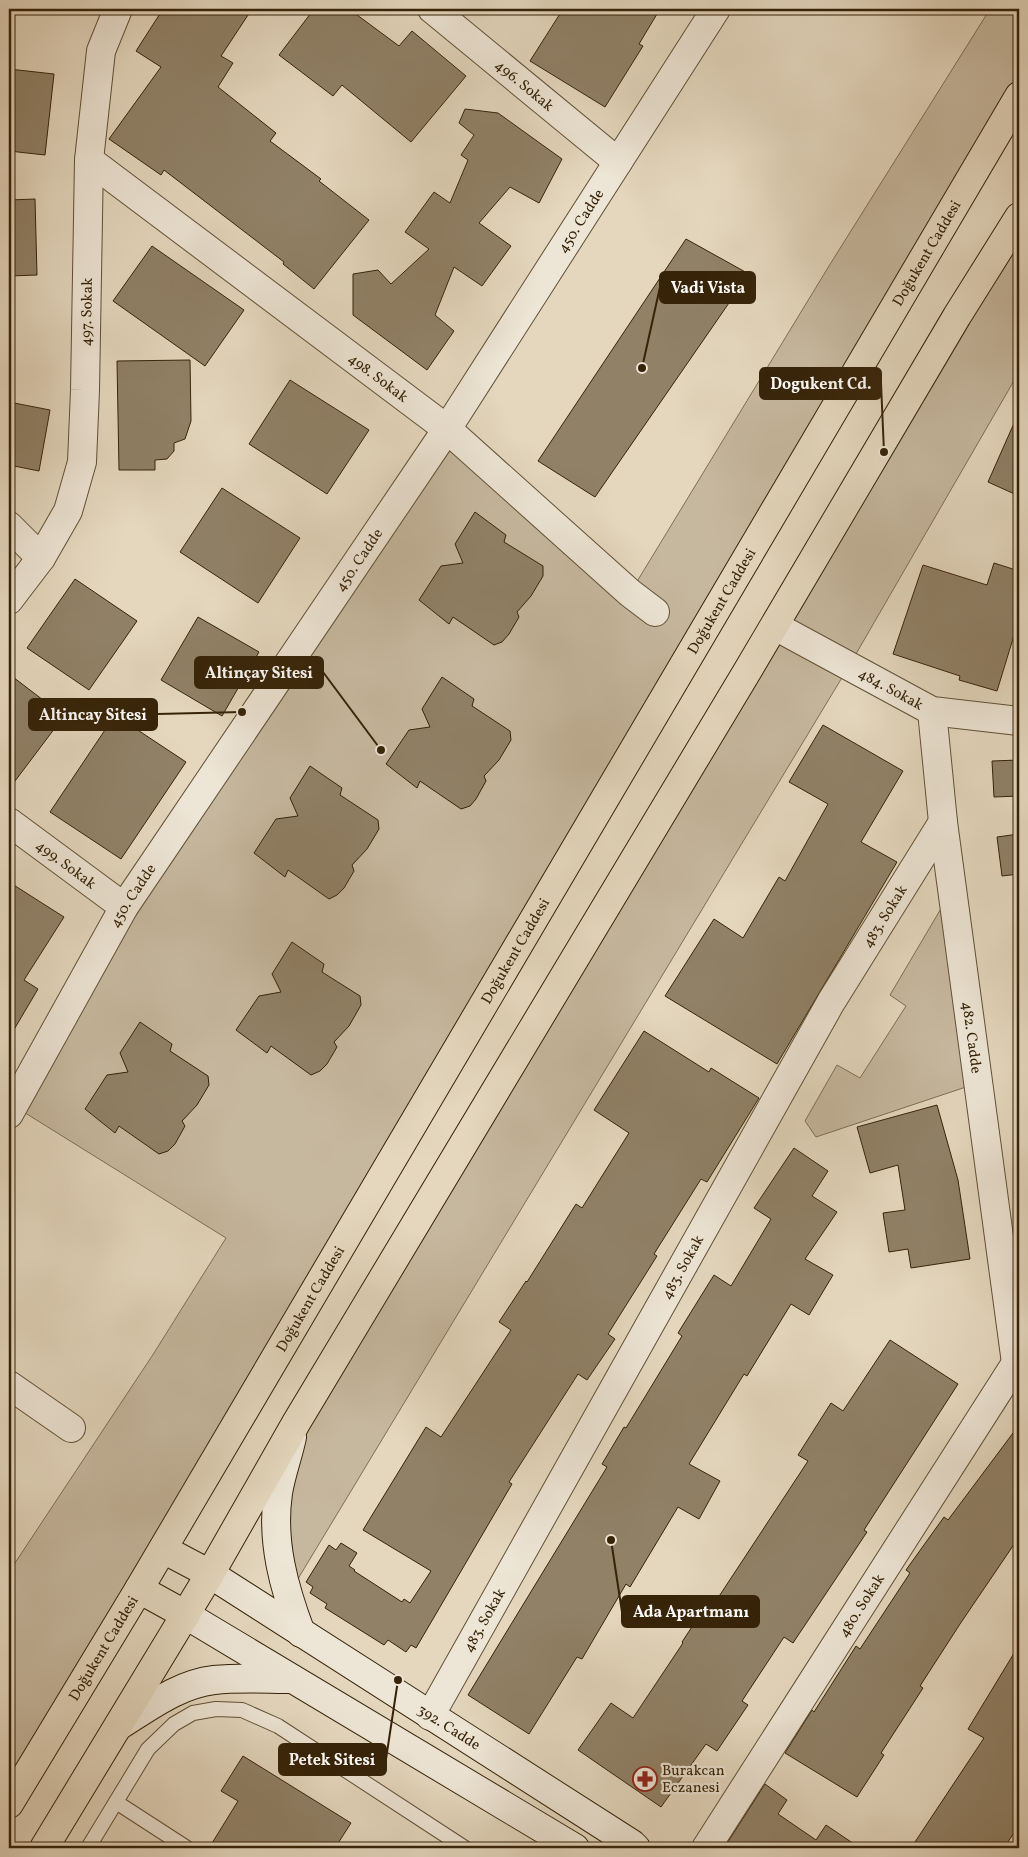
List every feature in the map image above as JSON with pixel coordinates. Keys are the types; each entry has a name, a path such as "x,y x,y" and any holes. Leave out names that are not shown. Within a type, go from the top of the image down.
{"main road":[{"name":"Doğukent Caddesi","path":"9,1804 163,1549 1019,96"},
{"path":"44,1848 186,1615 296,1423 775,626 957,316 1019,217"},
{"path":"163,1549 210,1574"},
{"path":"139,1589 186,1615"}],"street":[{"name":"497. Sokak","path":"9,600 41,558 68,511 82,462 86,390 89,160 101,51 118,9"},
{"name":"496. Sokak","path":"432,9 618,162"},
{"name":"450. Cadde","path":"9,1114 124,907 447,429 716,9"},
{"name":"498. Sokak","path":"89,160 447,429 630,593 655,612"},
{"path":"9,526 41,558"},
{"name":"484. Sokak","path":"775,626 932,711 1019,721"},
{"name":"482. Cadde","path":"932,711 943,822 1018,1364"},
{"name":"499. Sokak","path":"9,822 124,907"},
{"name":"483. Sokak","path":"430,1716 831,1002 943,822"},
{"name":"480. Sokak","path":"706,1848 1018,1364"},
{"path":"9,1385 71,1428"},
{"path":"296,1423 278,1494 277,1544 283,1583 301,1633"},
{"name":"392. Cadde","path":"210,1574 636,1848"},
{"path":"186,1615 574,1848"},
{"path":"120,1724 163,1698 196,1684 222,1679 292,1679"}],"lane":[{"path":"88,1848 148,1749 174,1724 193,1713 216,1708 242,1710 278,1726 465,1848"},
{"path":"116,1802 187,1848"}],"shaded area":[{"path":"990,9 1019,9 1019,96 9,1803 9,1572 154,1353 226,1238 14,1106 124,907 447,429 630,593 829,266"},
{"path":"1019,217 1019,372 849,666 287,1597 281,1575 296,1423"},
{"path":"949,895 969,1086 816,1137 805,1121 837,1065 860,1078 906,1006 890,995"}],"building":[{"path":"163,9 252,9 221,56 233,63 218,87 276,133 270,141 321,179 319,181 369,220 314,289 283,264 284,262 164,170 161,175 109,139 161,67 136,51"},
{"path":"314,9 349,9 399,46 412,31 466,76 411,142 342,85 333,96 279,55"},
{"path":"563,9 660,9 639,44 643,46 605,107 530,61"},
{"path":"9,69 54,74 45,155 9,151"},
{"path":"465,109 498,113 562,159 539,203 510,187 479,223 511,246 482,286 454,267 435,315 454,331 427,370 353,315 353,274 378,270 391,284 429,249 405,232 434,192 450,203 468,160 461,155 474,135 459,123"},
{"path":"35,199 37,275 9,276 9,200"},
{"path":"686,239 749,274 595,497 538,461"},
{"path":"152,246 244,310 205,366 113,301"},
{"path":"190,360 191,421 185,439 174,443 174,451 167,459 155,460 155,470 119,470 117,361"},
{"path":"290,380 369,430 327,494 249,444"},
{"path":"9,402 50,410 39,471 9,465"},
{"path":"1019,412 1019,496 988,482"},
{"path":"222,488 300,538 258,603 180,552"},
{"path":"475,512 506,535 504,542 543,566 543,576 531,596 517,612 519,617 509,634 502,642 494,645 453,617 449,624 419,600 441,566 463,563 455,544"},
{"path":"994,563 1019,571 1019,619 997,691 959,680 960,676 893,654 923,565 987,585"},
{"path":"75,579 137,621 89,690 27,648"},
{"path":"198,617 259,652 222,716 161,680"},
{"path":"9,674 64,716 9,789"},
{"path":"442,677 474,699 472,706 510,731 511,740 499,760 484,776 486,781 476,799 470,806 461,809 420,781 417,788 386,764 409,730 430,727 422,709"},
{"path":"115,715 186,762 121,859 50,812"},
{"path":"823,725 903,771 861,842 897,862 777,1064 665,996 714,919 743,938 779,877 785,881 828,804 789,782"},
{"path":"1019,760 1019,796 994,797 992,761"},
{"path":"310,766 342,788 340,795 378,820 379,829 367,849 352,865 354,871 344,888 337,895 329,899 288,870 285,877 254,853 276,819 298,816 290,798"},
{"path":"1019,834 1019,874 1002,876 997,837"},
{"path":"9,882 64,917 24,980 38,989 9,1038"},
{"path":"292,942 324,964 322,972 360,996 361,1005 349,1026 334,1042 337,1047 327,1064 320,1071 311,1075 271,1046 267,1053 236,1030 259,996 281,992 272,974"},
{"path":"140,1022 172,1044 170,1051 208,1076 209,1085 197,1105 182,1121 185,1126 175,1144 168,1151 159,1154 119,1126 115,1133 85,1109 107,1075 128,1072 120,1053"},
{"path":"644,1031 709,1072 711,1068 759,1098 707,1182 701,1179 654,1254 657,1256 608,1334 615,1339 587,1380 578,1374 509,1482 512,1484 416,1648 411,1645 406,1652 388,1640 384,1645 325,1608 327,1604 310,1593 313,1587 306,1582 329,1545 336,1550 341,1543 357,1553 349,1566 354,1571 402,1602 404,1599 410,1603 431,1571 363,1530 426,1427 441,1437 511,1330 499,1322 527,1282 576,1204 582,1208 629,1133 594,1110"},
{"path":"937,1105 958,1180 970,1259 911,1268 908,1249 889,1252 883,1213 905,1210 898,1165 870,1173 857,1127"},
{"path":"794,1148 828,1171 812,1196 837,1212 805,1259 833,1275 809,1315 791,1304 747,1376 744,1374 689,1464 720,1481 699,1519 678,1507 630,1587 626,1584 582,1659 577,1657 529,1734 468,1695 607,1467 602,1464 682,1336 678,1333 714,1275 731,1286 771,1219 754,1208"},
{"path":"890,1340 958,1384 864,1530 867,1532 793,1643 784,1637 742,1701 748,1705 717,1751 706,1744 661,1807 578,1750 611,1703 633,1718 707,1604 712,1607 808,1461 798,1455 831,1403 843,1411"},
{"path":"1019,1425 1019,1537 920,1686 923,1688 881,1753 884,1755 857,1797 785,1753 856,1646 860,1649 910,1573 906,1570 944,1517 948,1520"},
{"path":"1019,1645 1019,1825 1004,1848 911,1848 984,1738 968,1729"},
{"path":"243,1756 351,1823 335,1848 209,1848 238,1801 221,1791"},
{"path":"765,1784 787,1800 778,1814 816,1840 826,1825 860,1848 724,1848"}],"place":[{"name":"Vadi Vista","path":"642,368"},
{"name":"Dogukent Cd.","path":"884,452"},
{"name":"Altincay Sitesi","path":"242,712"},
{"name":"Altinçay Sitesi","path":"381,750"},
{"name":"Ada Apartmanı","path":"611,1540"},
{"name":"Petek Sitesi","path":"398,1680"},
{"name":"Burakcan Eczanesi","path":"645,1779"}]}
